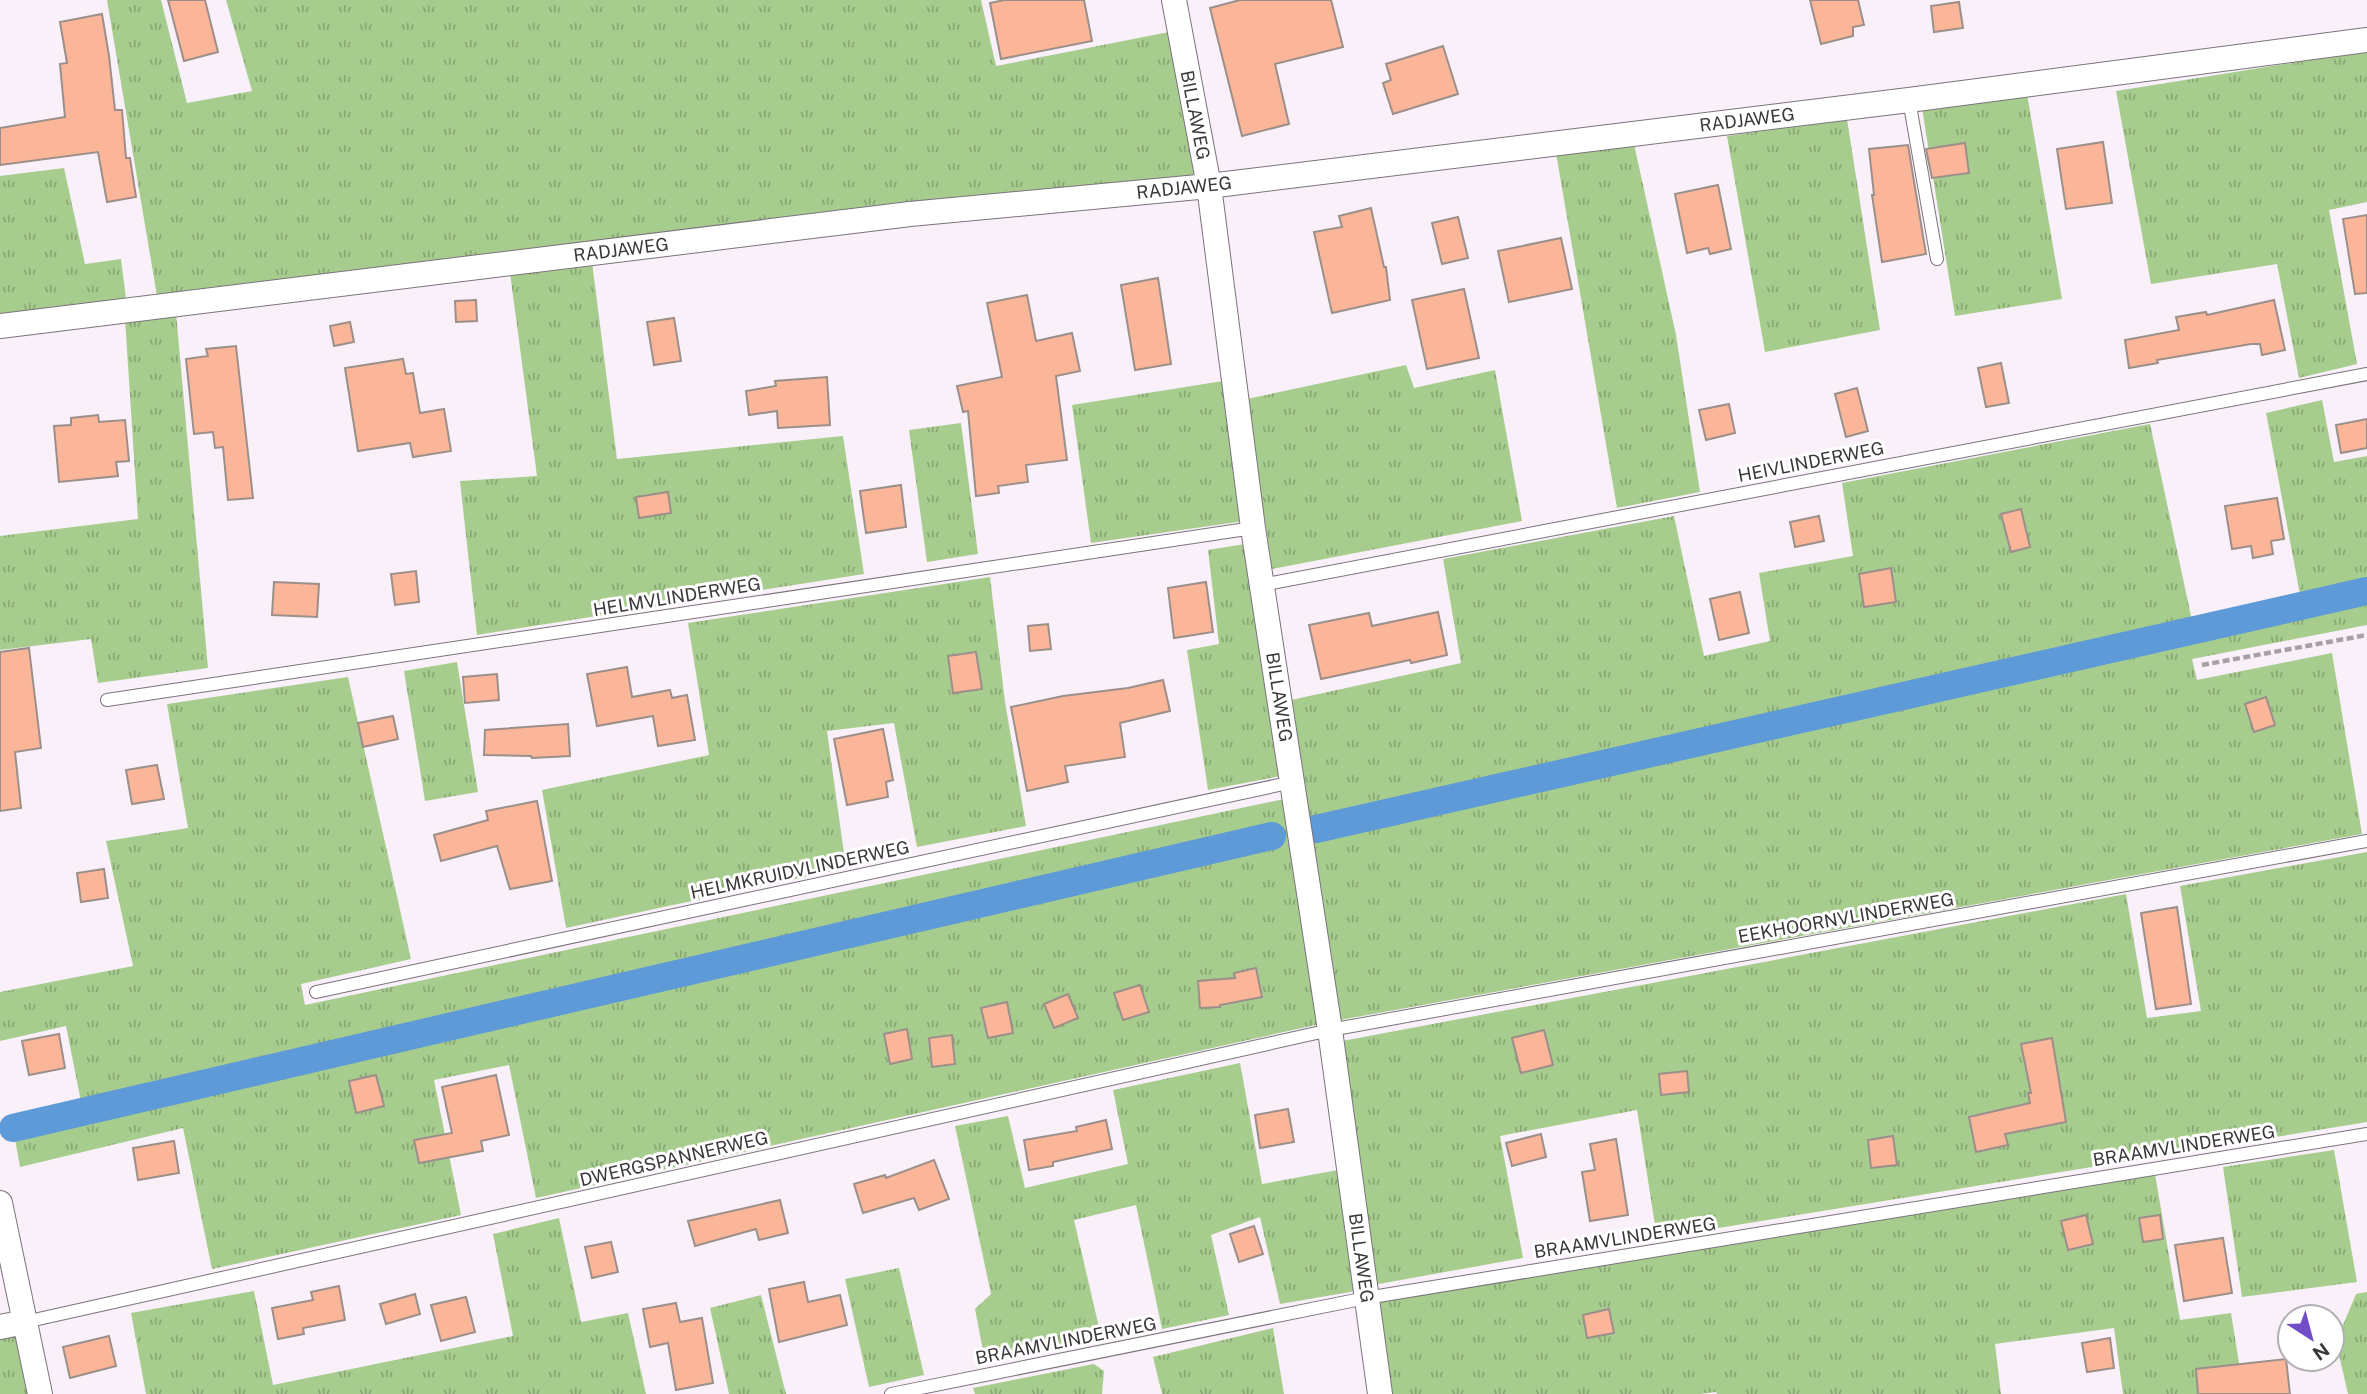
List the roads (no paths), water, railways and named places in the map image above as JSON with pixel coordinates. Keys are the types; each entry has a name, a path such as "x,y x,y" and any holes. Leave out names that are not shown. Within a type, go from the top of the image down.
{"street":[{"name":"BILLAWEG","path":"1174,0 1209,186 1253,527 1330,1030 1380,1394"},
{"name":"RADJAWEG","path":"0,326 910,214 1209,186 1909,100 2367,40"},
{"path":"0,1203 40,1394"},
{"path":"0,1327 24,1322"}],"lane":[{"path":"1909,100 1937,259"},
{"name":"HEIVLINDERWEG","path":"1262,585 2367,374"},
{"name":"HELMVLINDERWEG","path":"107,700 1253,527"},
{"name":"HELMKRUIDVLINDERWEG","path":"316,992 1293,782"},
{"name":"EEKHOORNVLINDERWEG","path":"1330,1030 2367,841"},
{"name":"DWERGSPANNERWEG","path":"24,1322 1330,1030"},
{"name":"BRAAMVLINDERWEG","path":"891,1394 1366,1298 2367,1134"}],"waterway":[{"path":"1316,829 2367,591"},
{"path":"13,1128 1272,836"}]}
